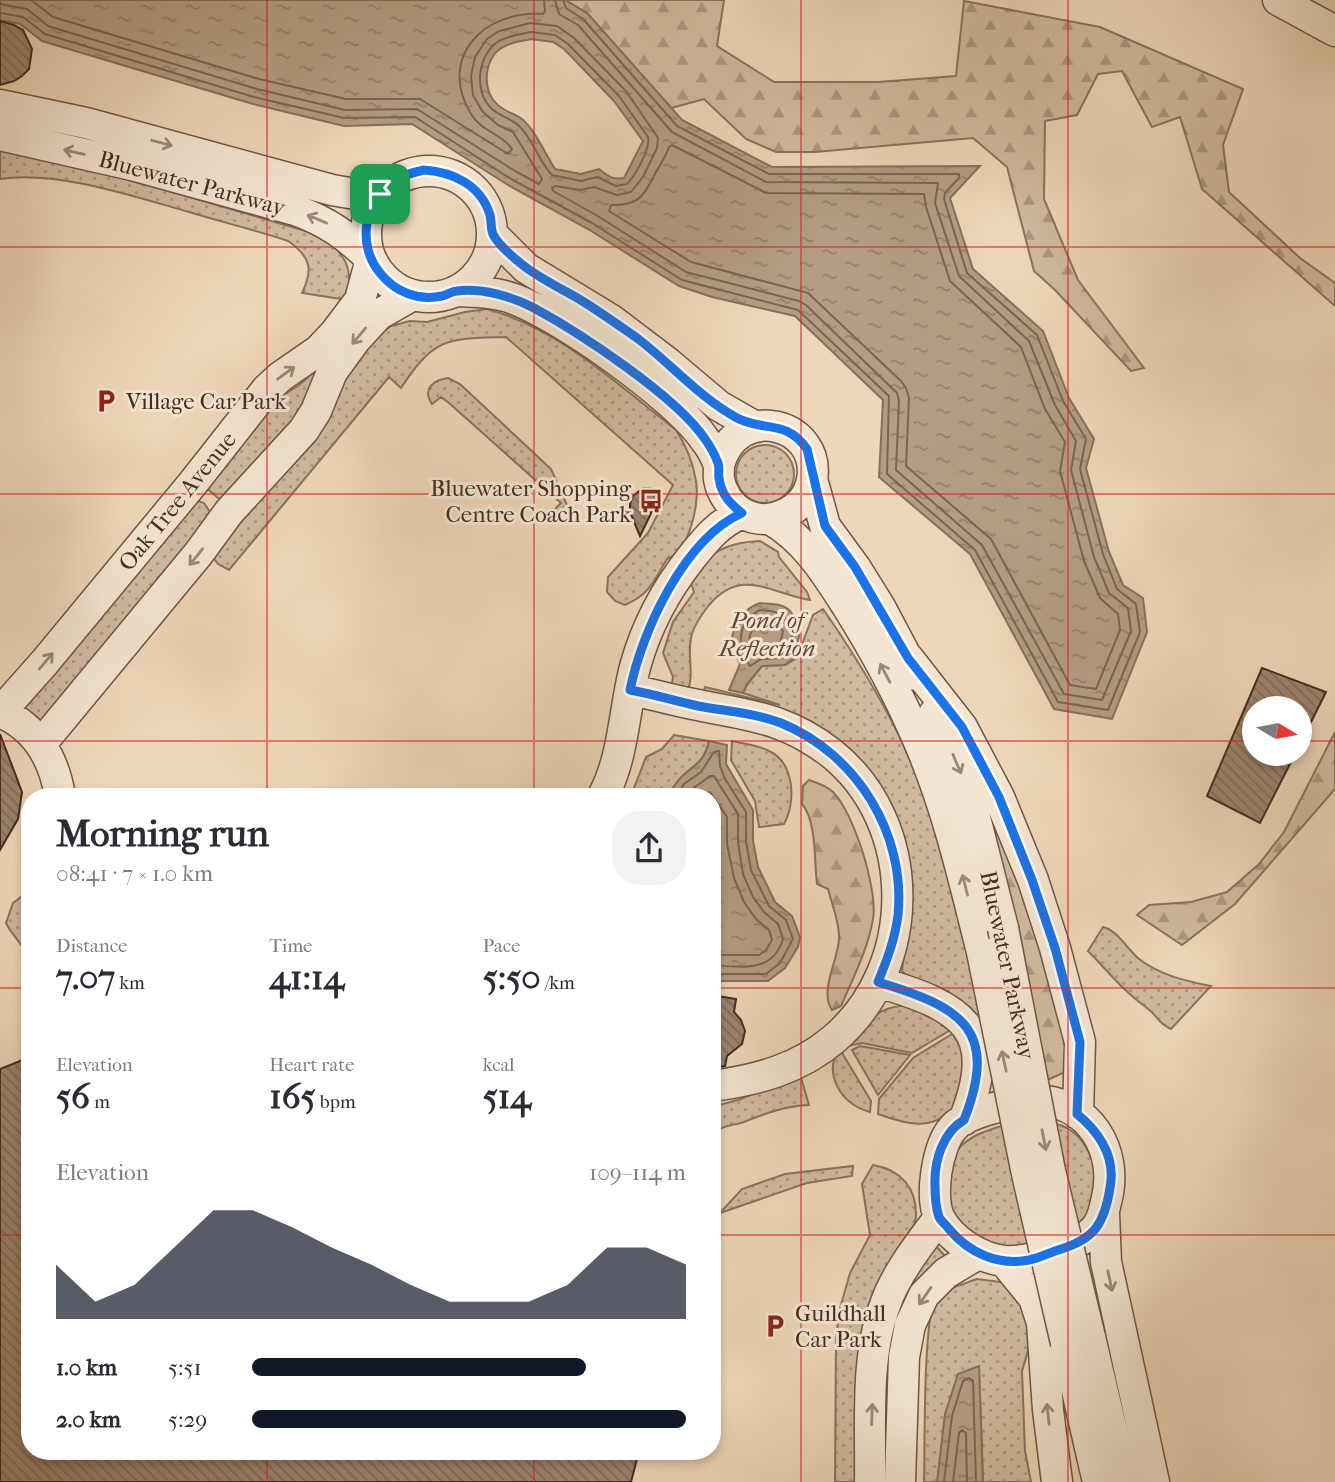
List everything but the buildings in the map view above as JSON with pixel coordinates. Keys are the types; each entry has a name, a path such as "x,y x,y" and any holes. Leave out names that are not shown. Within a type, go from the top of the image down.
{"street":[{"path":"1278,0 1335,31"},
{"name":"Bluewater Parkway","path":"0,105 86,122 332,190 380,194"},
{"name":"Bluewater Parkway","path":"0,135 132,165 295,210 329,224 346,235 371,259"},
{"path":"424,170 441,171 471,186 490,214 493,235 490,253 471,282 442,296 413,295 388,282 371,259 366,242 366,225 371,208 380,194 392,182 424,170"},
{"path":"493,235 526,268 610,320 658,355 719,406 754,426"},
{"name":"Oak Tree Avenue","path":"2,713 193,483 267,389 319,350 335,333 360,300 371,259"},
{"path":"456,291 506,296 564,325 620,363 678,410 705,439 719,465"},
{"name":"Oak Tree Avenue","path":"41,744 199,553 229,512 304,430 316,411 332,372 356,339 378,315 413,295"},
{"path":"606,788 613,772 645,635 671,585 708,537 725,520 786,514 796,508 809,490 812,479 810,459 801,441 784,429 774,426 754,426 734,437 722,454 719,465 723,492 731,504 756,516"},
{"name":"Bluewater Parkway","path":"812,479 825,526 861,577 908,658 968,790 1003,928 1050,1171 1098,1482"},
{"path":"193,483 229,512"},
{"name":"Bluewater Parkway","path":"756,516 798,540 825,572 857,622 920,743 938,793 982,952 1027,1174 1124,1482"},
{"path":"908,658 962,727 999,797 1032,880 1055,948 1080,1042 1077,1114"},
{"path":"630,690 776,721 811,739 833,755 855,778 881,819 891,843 898,881 897,924 878,982 858,1015 835,1039 815,1054 769,1076 721,1084"},
{"path":"2,713 23,725 41,744 53,769 58,788"},
{"path":"878,982 940,1004 957,1016 970,1032 979,1067 975,1092 964,1120"},
{"path":"1057,1482 1048,1410 1042,1322 1034,1298 991,1258 954,1236 939,1218 935,1180 943,1143 954,1126 979,1113 1032,1100 1052,1102 1077,1114 1097,1132 1108,1153 1111,1181 1104,1214 1106,1262 1154,1482"},
{"path":"900,1482 904,1357 909,1325 924,1295 946,1273 991,1258 1029,1260 1073,1245 1095,1230 1104,1214"},
{"path":"870,1482 876,1334 885,1303 916,1248 939,1218"}],"green space":[{"path":"565,0 724,0 717,46 774,82 878,82 956,76 964,1 1100,27 1243,89 1223,145 1229,192 1300,258 1335,283 1335,306 1202,189 1180,117 1152,127 1122,71 1098,74 1077,115 1045,121 1044,199 1078,280 1144,368 1131,371 1034,271 1007,167 973,138 815,152 776,152 746,139 704,99 671,108 587,13"},
{"path":"0,150 128,179 326,237 347,265 348,300 302,293 308,277 308,264 301,252 288,241 95,187 46,178 0,179"},
{"path":"487,309 514,318 564,344 610,377 680,436 689,454 696,481 694,514 681,547 675,555 667,559 646,591 625,605 615,601 607,592 608,577 648,533 673,485 506,337 470,338 444,344 424,358 401,388 389,377 229,570 218,564 211,555 374,338 391,326 410,321 427,322"},
{"path":"332,350 299,416 225,504 209,490 212,473 275,400 314,372"},
{"path":"448,378 460,384 551,469 567,505 567,511 558,516 553,511 561,503 449,403 441,397 432,404 428,394 431,386"},
{"path":"765,445 776,447 789,458 794,474 792,485 781,498 765,503 754,501 741,490 736,474 738,463 749,450"},
{"path":"198,501 204,503 210,512 209,519 47,720 38,722 28,717 25,707 27,697 188,505"},
{"path":"760,541 778,552 810,600 758,586 733,587 721,593 704,612 692,634 687,692 672,683 673,677 663,653 673,622 694,592 690,580 704,562 719,550"},
{"path":"823,609 882,702 918,776 952,881 981,1015 971,1014 910,979 902,971 909,913 877,789 703,694 705,687 780,705 743,693 744,689 762,666 785,665 797,658 813,615"},
{"path":"1335,732 1335,789 1235,904 1182,945 1137,915 1149,905 1191,902 1227,892 1259,864 1284,832"},
{"path":"674,735 709,741 704,755 673,788 634,788 646,757 662,749"},
{"path":"732,741 765,749 778,757 784,765 791,784 791,795 784,824 759,827 755,801 731,760"},
{"path":"809,780 833,792 849,817 863,852 874,906 871,930 860,963 841,1006 832,1010 827,994 839,933 828,889 817,884 813,831 802,804 803,786"},
{"path":"978,785 1052,964 1070,1070 1045,1081"},
{"path":"21,897 21,945 6,923 13,903"},
{"path":"1103,927 1118,936 1139,959 1155,969 1211,986 1171,1029 1166,1027 1088,951"},
{"path":"915,1005 952,1029 912,1053 862,1043 848,1046 876,1015 892,1007"},
{"path":"957,1031 969,1057 954,1108 936,1120 918,1124 878,1114 879,1099 913,1058"},
{"path":"860,1046 910,1055 878,1095 852,1050"},
{"path":"839,1048 871,1101 870,1112 851,1102 838,1087 833,1068"},
{"path":"800,1074 809,1105 776,1110 721,1128 721,1105"},
{"path":"1025,1120 1057,1124 1078,1136 1092,1159 1095,1172 1093,1200 1080,1223 1058,1236 1028,1245 997,1246 984,1243 963,1229 949,1209 950,1164 954,1154 971,1138"},
{"path":"873,1165 892,1171 906,1182 914,1198 916,1217 857,1482 835,1482 836,1341 839,1312 850,1273 870,1235 862,1184"},
{"path":"853,1166 852,1176 807,1183 721,1213 742,1189 785,1174"},
{"path":"934,1244 945,1256 928,1270 914,1288 890,1482 881,1482 884,1369 893,1309"},
{"path":"977,1279 1008,1283 1029,1312 1028,1351 1022,1371 1025,1451 1031,1482 983,1482 979,1367 938,1482 924,1482 928,1333 931,1313 935,1302 944,1293"}],"water":[{"path":"0,0 565,0 587,13 682,120 772,167 980,166 950,198 973,269 1043,331 1069,398 1094,439 1086,468 1109,552 1123,585 1143,598 1147,632 1112,719 1054,709 970,554 879,477 883,400 795,316 712,297 679,286 588,229 508,185 412,124 344,126 253,104 42,41 20,24 0,20","holes":["531,39 553,42 564,49 614,101 643,141 624,178 610,177 599,169 581,174 555,169 527,124 501,108 491,96 487,72 498,50"]},
{"name":"Pond of Reflection","path":"760,603 784,607 801,625 795,657 785,665 762,666 743,693 729,690 740,664 732,637 736,625 744,613"},
{"path":"709,741 727,745 726,764 753,810 753,841 758,867 775,902 792,916 800,937 798,947 785,968 768,981 721,981 721,788 673,788 700,761"},
{"path":"979,1366 983,1482 937,1482 945,1414 958,1374"}],"place":[{"name":"Village Car Park","path":"106,401"},
{"name":"Bluewater Shopping Centre Coach Park","path":"651,501"},
{"name":"Guildhall Car Park","path":"775,1326"}],"route":[{"path":"424,170 441,171 457,177 471,186 482,199 490,214 493,235 526,268 638,339 734,416 754,426 784,429 793,434 807,449 825,526 855,567 908,658 962,727 999,797 1055,948 1080,1042 1077,1114 1092,1126 1101,1138 1108,1153 1111,1173 1104,1214 1095,1230 1073,1245 1029,1260 1004,1261 978,1254 954,1236 939,1218 935,1180 943,1143 954,1126 964,1120 972,1101 979,1061 970,1032 951,1011 934,1001 878,982 897,924 898,881 895,858 876,808 848,769 811,739 776,721 630,690 645,635 671,585 708,537 725,520 742,513 731,504 723,492 719,465 705,439 664,398 620,363 564,325 526,304 490,293 456,291 442,296 413,295 388,282 371,259 366,242 366,225 371,208 380,194 392,182 424,170"}]}
